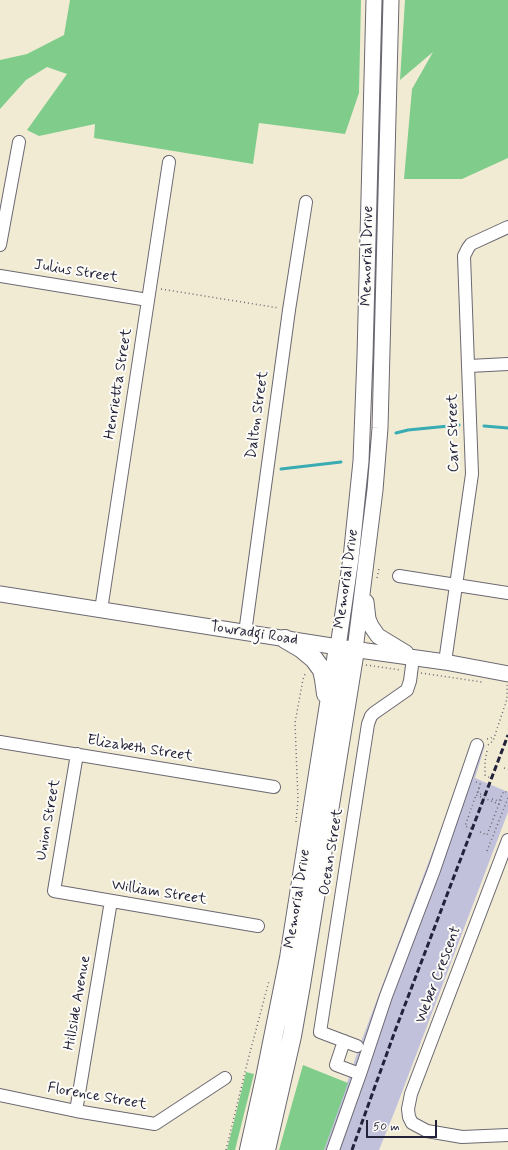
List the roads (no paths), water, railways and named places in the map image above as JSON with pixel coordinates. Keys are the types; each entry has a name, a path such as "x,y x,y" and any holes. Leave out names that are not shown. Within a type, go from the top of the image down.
{"highway":[{"path":"285,639 309,654 322,670 326,688 326,722"},
{"name":"Memorial Drive","path":"249,1150 287,971 326,722 346,648"},
{"name":"Memorial Drive","path":"266,1150 292,1036 301,985 346,648"}],"main road":[{"name":"Memorial Drive","path":"346,648 351,558 361,453 365,363 374,0"},
{"name":"Memorial Drive","path":"346,648 374,572 376,482 380,428 391,0"},
{"path":"374,572 366,612 371,626 378,636 412,665"},
{"name":"Towradgi Road","path":"0,594 346,648 412,665 445,662 507,678"}],"street":[{"path":"0,245 19,142"},
{"name":"Henrietta Street","path":"101,610 169,162"},
{"name":"Dalton Street","path":"245,633 289,310 306,202"},
{"name":"Carr Street","path":"445,662 472,474 464,256 471,244 508,227"},
{"name":"Julius Street","path":"0,276 148,300"},
{"path":"469,366 508,364"},
{"path":"399,576 508,592"},
{"name":"Ocean Street","path":"357,1046 320,1032 368,724 374,713 406,690 410,681 412,665"},
{"name":"Elizabeth Street","path":"0,742 274,787"},
{"path":"333,1150 386,996 434,870 477,745"},
{"name":"Union Street","path":"54,892 77,754"},
{"name":"Weber Crescent","path":"508,840 411,1094 408,1108 409,1117 412,1123 427,1131 449,1136 476,1137 508,1135"},
{"name":"William Street","path":"54,892 258,926"},
{"name":"Hillside Avenue","path":"76,1111 111,901"},
{"path":"344,1041 336,1065 360,1074"},
{"name":"Florence Street","path":"0,1095 76,1111 155,1124 225,1078"}],"waterway":[{"path":"396,433 408,430 459,425"},
{"path":"484,426 508,428"},
{"path":"281,469 341,462"}],"railway":[{"path":"352,1150 395,1031 508,735"}]}
